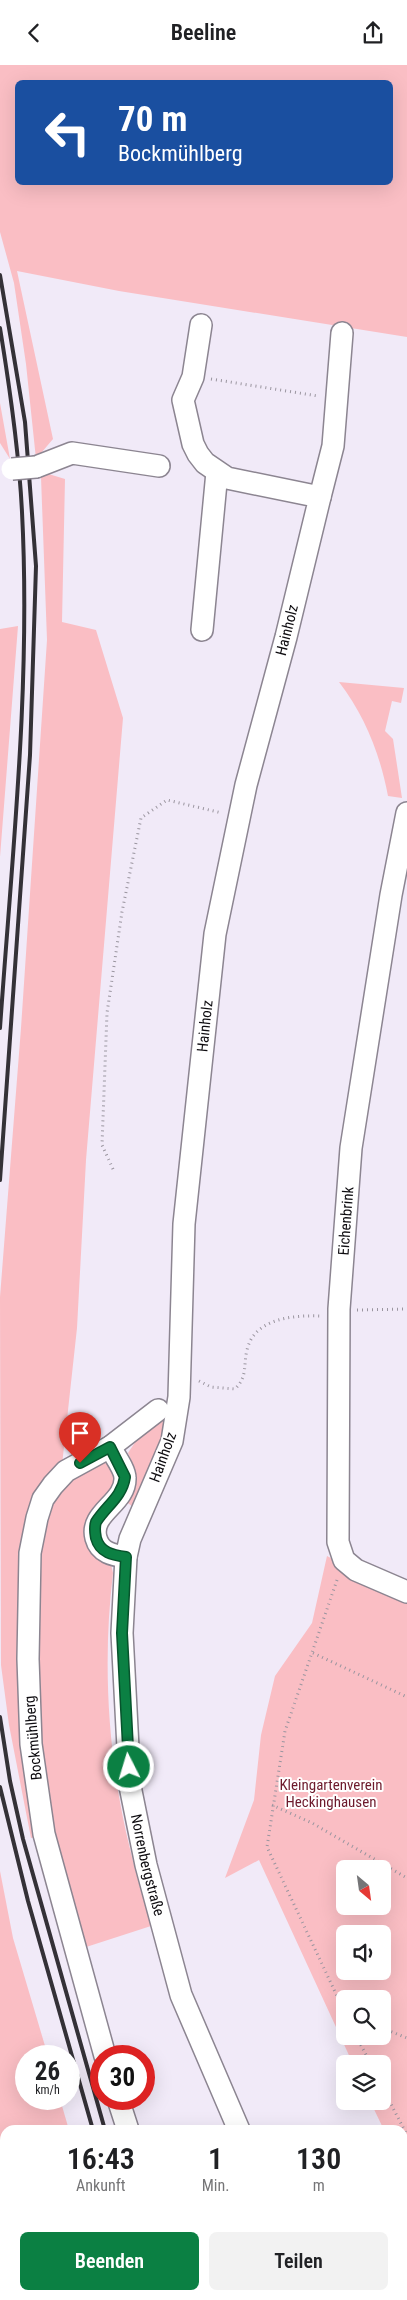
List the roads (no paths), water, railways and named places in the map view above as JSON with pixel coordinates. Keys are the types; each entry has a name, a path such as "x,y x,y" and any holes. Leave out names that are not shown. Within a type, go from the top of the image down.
{"street":[{"path":"201,325 193,377 183,400 193,443 204,461 227,478 320,497"},
{"name":"Hainholz","path":"126,1557 137,1520 172,1441 181,1371 184,1223 215,934 246,785 286,637 333,446 342,333"},
{"path":"6,468 36,467 72,453 159,466"},
{"path":"202,630 217,472"},
{"name":"Eichenbrink","path":"407,813 391,895 351,1148 339,1309 338,1542 344,1560 356,1570 407,1592"},
{"name":"Bockmühlberg","path":"102,2045 44,1834 31,1744 28,1659 30,1553 43,1499 66,1471 110,1447 158,1410"},
{"path":"110,1447 125,1477 124,1487 96,1523 94,1531 102,1549 111,1554 126,1557"},
{"name":"Norrenbergstraße","path":"126,1557 122,1633 124,1710 130,1786 144,1856 181,1995 237,2125"},
{"path":"122,2110 126,2125"}],"railway":[{"path":"0,275 25,422 36,566 30,755 0,1180"},
{"path":"0,328 19,466 24,577 24,641 19,770 0,1028"},
{"path":"0,1717 10,1781 23,1839 104,2125"},
{"path":"0,1787 28,1901 92,2125"}],"park label":[{"name":"Kleingartenverein Heckinghausen","path":"331,1794"}]}
